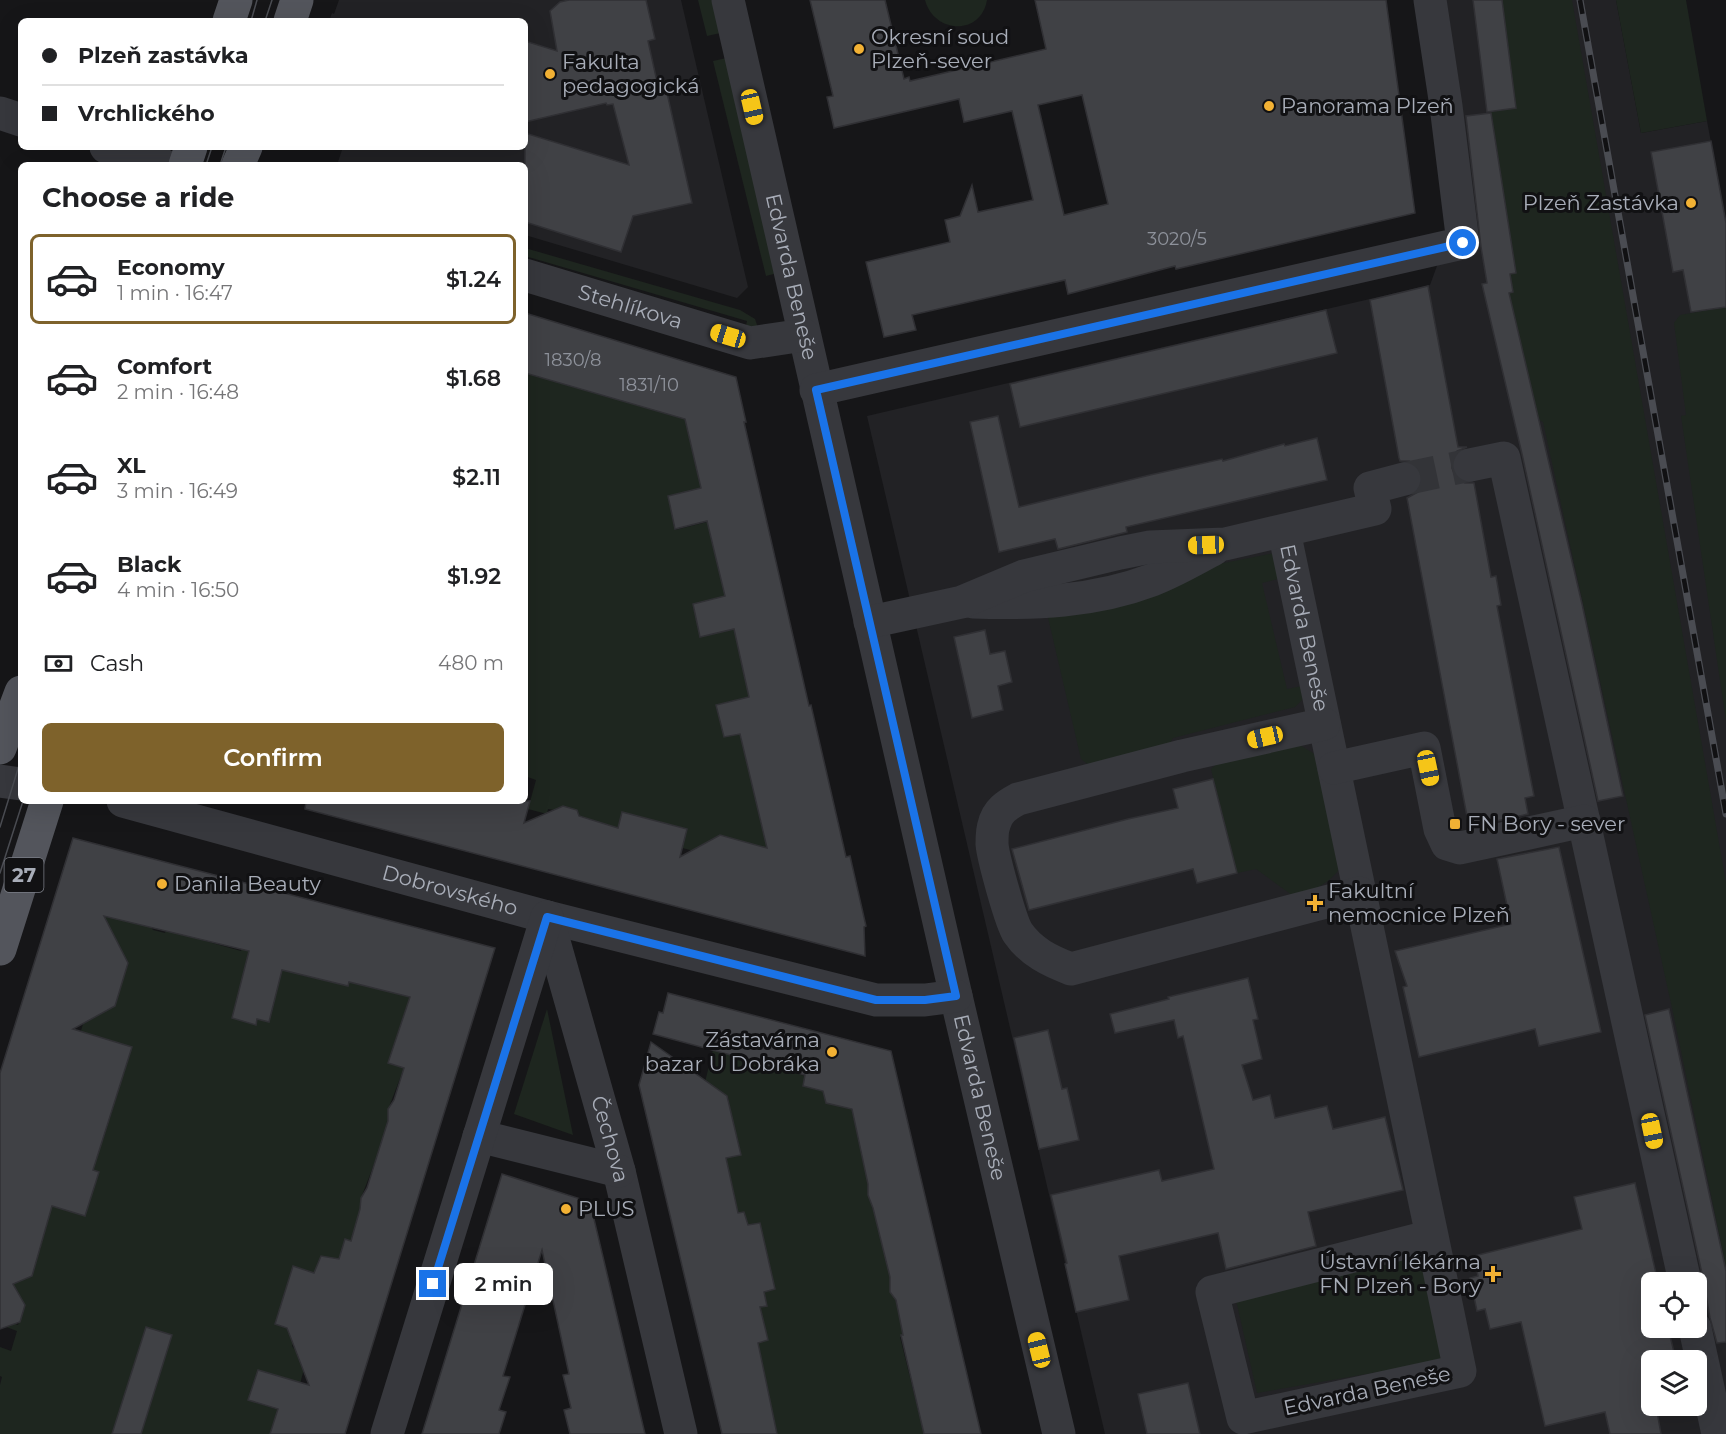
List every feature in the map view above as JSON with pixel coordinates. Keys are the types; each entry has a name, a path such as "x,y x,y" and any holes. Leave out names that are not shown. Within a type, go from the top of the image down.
{"main road":[{"path":"230,18 236,0"},
{"path":"291,18 297,0"},
{"path":"0,748 18,700"},
{"name":"27","path":"0,949 45,804"}],"street":[{"name":"Edvarda Beneše","path":"728,0 816,390 1059,1434"},
{"path":"816,390 1463,243 1430,0"},
{"path":"0,113 18,119"},
{"path":"116,150 154,162"},
{"name":"Stehlíkova","path":"528,276 750,343 804,335"},
{"path":"1470,465 1503,458 1683,1272"},
{"name":"Edvarda Beneše","path":"870,622 962,602 1069,601 1122,590 1153,580 1225,544 1375,509 1370,488 1404,479"},
{"name":"Edvarda Beneše","path":"1284,531 1324,724 1334,768 1432,1236 1460,1371 1243,1418 1212,1292 1432,1236"},
{"name":"Edvarda Beneše","path":"1324,724 1182,756 1018,799 1005,807 998,815 994,824 992,844 1017,932 1031,948 1042,956 1071,969 1360,892"},
{"path":"1334,768 1424,748 1440,829 1447,844 1460,849 1584,821"},
{"path":"0,781 18,784"},
{"name":"Dobrovského","path":"134,804 547,917 876,1000 925,1000 956,996"},
{"path":"387,1434 547,917"},
{"name":"Čechova","path":"547,917 619,1171 681,1434"},
{"path":"479,1137 619,1171"},
{"path":"1697,1338 1718,1434"}],"shaded area":[{"path":"339,0 681,0 748,287 737,298 528,236 528,162 338,162 342,150 528,150 528,18 330,18 332,13 334,14"},
{"path":"698,0 717,0 725,32 707,36"},
{"path":"925,0 987,0 983,12 976,20 967,25 957,26 938,19 930,11"},
{"name":"Fakultní nemocnice Plzeň","path":"1430,0 1616,0 1641,133 1707,121 1726,223 1726,1434 1105,1434 867,416 1430,285 1458,208"},
{"path":"1501,0 1572,0 1726,883 1726,1267 1672,1008 1543,422 1538,419 1509,293 1513,292 1510,274 1516,273 1491,112 1516,108"},
{"path":"1616,0 1686,0 1707,121 1641,133"},
{"path":"731,57 781,272 766,276 713,61"},
{"path":"528,249 740,310 755,319 759,331 745,331 747,321 528,257"},
{"path":"1726,307 1726,721 1681,416 1686,415 1674,323 1680,315"},
{"path":"528,374 685,419 697,472 704,470 708,487 668,496 675,530 707,522 726,596 693,604 701,637 741,627 745,646 738,647 749,697 716,706 724,737 764,728 749,772 764,835 787,853 701,853 679,847 687,829 622,812 620,832 587,825 589,819 577,815 577,811 562,806 561,811 548,809 547,814 528,809 536,780 528,777"},
{"path":"1275,553 1282,578 1262,583 1287,689 1307,685 1306,696 1295,707 1173,738 1166,751 1094,769 1081,759 1046,609 1183,571"},
{"path":"1298,744 1318,756 1341,867 1327,882 1296,898 1256,869 1237,873 1211,769 1226,755"},
{"path":"105,912 148,923 153,930 165,933 166,930 241,951 244,939 301,975 348,986 352,970 361,985 390,992 394,979 435,1018 406,1008 388,1063 404,1068 389,1107 388,1121 378,1154 361,1198 361,1207 351,1242 345,1239 339,1259 322,1258 322,1275 293,1267 275,1324 302,1334 295,1338 292,1346 295,1350 316,1359 306,1361 299,1388 286,1379 258,1370 248,1400 279,1410 271,1434 0,1434 2,1377 0,1376 0,1347 11,1351 17,1331 1,1325 3,1319 18,1325 25,1305 0,1296 28,1247 40,1250 51,1205 85,1216 98,1172 62,1161 75,1131 103,1140 114,1105 81,1070 121,1082 132,1047 104,1039 78,1041 83,1024 77,1022 115,1006 119,991 111,988 123,979 128,964 104,939 109,925 97,921"},
{"path":"547,1009 573,1135 514,1114"},
{"path":"713,1050 805,1076 803,1086 850,1101 904,1336 900,1337 924,1434 777,1434 758,1343 768,1340 760,1307 767,1305 764,1292 775,1289 760,1223 748,1225 744,1212 738,1213 731,1180 712,1162 741,1154 737,1136 725,1139 720,1116 731,1113 728,1097 702,1094"},
{"path":"1426,1245 1447,1360 1257,1393 1236,1300"}],"building":[{"path":"646,0 655,39 648,41 660,95 667,93 692,203 633,216 621,252 528,223 528,162 525,162 525,150 528,150 528,134 629,165 613,104 607,105 606,103 528,121 528,42 557,51 550,11 560,2"},
{"path":"810,0 885,0 904,79 909,77 910,81 1046,49 1035,0 1386,0 1415,213 1176,269 1175,266 1068,294 1065,280 912,315 916,330 884,337 866,262 950,242 945,220 960,216 972,185 978,212 1033,200 1012,111 964,122 959,99 834,128 827,97 833,96","holes":["1082,95 1108,204 1064,215 1038,105"]},
{"path":"1473,0 1502,0 1516,108 1487,112"},
{"path":"1491,113 1516,273 1510,274 1513,292 1509,293 1582,604 1623,796 1598,801 1522,454 1482,284 1487,283 1466,116"},
{"name":"Plzeň Zastávka","path":"1711,141 1726,223 1726,307 1691,312 1683,270 1673,272 1651,152"},
{"path":"1428,286 1458,447 1467,447 1457,451 1452,460 1452,468 1456,478 1465,483 1474,483 1491,577 1496,576 1501,605 1497,606 1534,796 1525,798 1528,814 1469,827 1407,498 1418,492 1422,483 1422,475 1417,465 1409,461 1400,461 1399,458 1370,300"},
{"path":"1326,310 1337,353 1020,427 1010,384"},
{"path":"528,314 736,377 746,422 744,422 809,706 811,705 846,857 850,856 866,926 864,927 865,956 305,809 306,804 528,804 530,801 524,823 563,806 577,810 579,816 618,828 622,812 687,829 680,857 720,835 767,848 740,734 724,737 716,705 749,697 734,629 700,637 693,604 725,596 707,521 675,529 668,496 701,488 685,419 528,374"},
{"path":"998,416 1019,507 1317,438 1327,480 1126,527 1127,532 1058,549 1055,539 999,552 970,422"},
{"path":"985,630 990,654 1005,651 1012,682 998,686 1003,710 972,718 954,637"},
{"path":"1213,779 1237,873 1197,883 1193,869 1029,910 1012,849 1178,808 1173,789"},
{"path":"73,838 495,948 345,1434 270,1434 278,1409 248,1400 258,1370 309,1385 287,1328 275,1324 293,1266 314,1273 321,1256 339,1259 345,1239 351,1241 361,1198 367,1188 388,1121 388,1109 394,1100 404,1068 388,1063 410,997 349,982 348,986 282,970 269,1022 257,1019 256,1025 232,1018 249,951 104,916 128,963 115,1006 73,1029 132,1047 93,1170 99,1172 85,1216 52,1206 32,1276 13,1284 25,1305 20,1322 0,1329 0,1073"},
{"path":"1559,847 1601,1032 1539,1046 1535,1029 1419,1057 1403,987 1407,986 1395,951 1511,924 1497,859"},
{"path":"1248,978 1258,1019 1253,1020 1262,1059 1242,1065 1253,1100 1270,1095 1275,1118 1327,1106 1333,1129 1385,1117 1403,1190 1308,1212 1316,1246 1226,1269 1218,1233 1119,1256 1129,1300 1076,1312 1051,1195 1159,1170 1162,1181 1214,1169 1183,1036 1178,1038 1174,1020 1115,1033 1110,1014 1169,999 1168,997"},
{"path":"668,993 891,1051 981,1434 924,1434 901,1335 903,1335 896,1300 890,1292 890,1277 868,1195 868,1184 852,1109 826,1103 823,1091 803,1086 805,1075 653,1034 659,1012 663,1013"},
{"path":"1669,1009 1726,1271 1726,1342 1717,1343 1710,1318 1707,1301 1707,1272 1702,1272 1645,1015"},
{"path":"1048,1030 1062,1089 1067,1088 1079,1140 1039,1149 1014,1038"},
{"path":"651,1042 727,1096 741,1155 726,1158 738,1213 744,1212 748,1225 760,1223 775,1289 764,1292 767,1306 760,1307 768,1340 758,1343 777,1434 722,1434 639,1085"},
{"path":"502,1174 590,1202 645,1434 570,1434 564,1410 571,1408 563,1375 569,1374 542,1250 503,1376 510,1377 499,1410 506,1412 499,1434 422,1434"},
{"path":"1635,1183 1656,1272 1641,1272 1641,1338 1670,1338 1674,1350 1641,1350 1641,1416 1658,1416 1661,1434 1610,1434 1605,1412 1545,1426 1521,1322 1490,1329 1485,1309 1477,1311 1470,1278 1478,1276 1474,1256 1582,1229 1574,1197"},
{"path":"146,1327 172,1335 141,1434 112,1434"},
{"path":"1188,1383 1200,1434 1147,1434 1138,1394"}],"tunnel":[{"path":"1404,479 1470,465"}],"tram line":[{"path":"252,18 257,0"},
{"path":"266,18 272,0"},
{"path":"207,162 211,150"},
{"path":"221,162 225,150"},
{"path":"0,827 18,769"},
{"path":"0,873 22,804"}],"railway":[{"path":"1580,0 1726,814"}],"place":[{"name":"Okresní soud Plzeň-sever","path":"859,49"},
{"name":"Fakulta pedagogická","path":"550,74"},
{"name":"Panorama Plzeň","path":"1269,106"},
{"name":"Plzeň Zastávka","path":"1691,203"},
{"name":"FN Bory - sever","path":"1455,824"},
{"name":"Danila Beauty","path":"162,884"},
{"name":"Fakultní nemocnice Plzeň","path":"1315,903"},
{"name":"Zástavárna bazar U Dobráka","path":"832,1052"},
{"name":"PLUS","path":"566,1209"},
{"name":"Ústavní lékárna FN Plzeň - Bory","path":"1493,1274"}],"route":[{"path":"433,1284 547,917 876,1000 925,1000 956,996 816,390 1463,243"}]}
